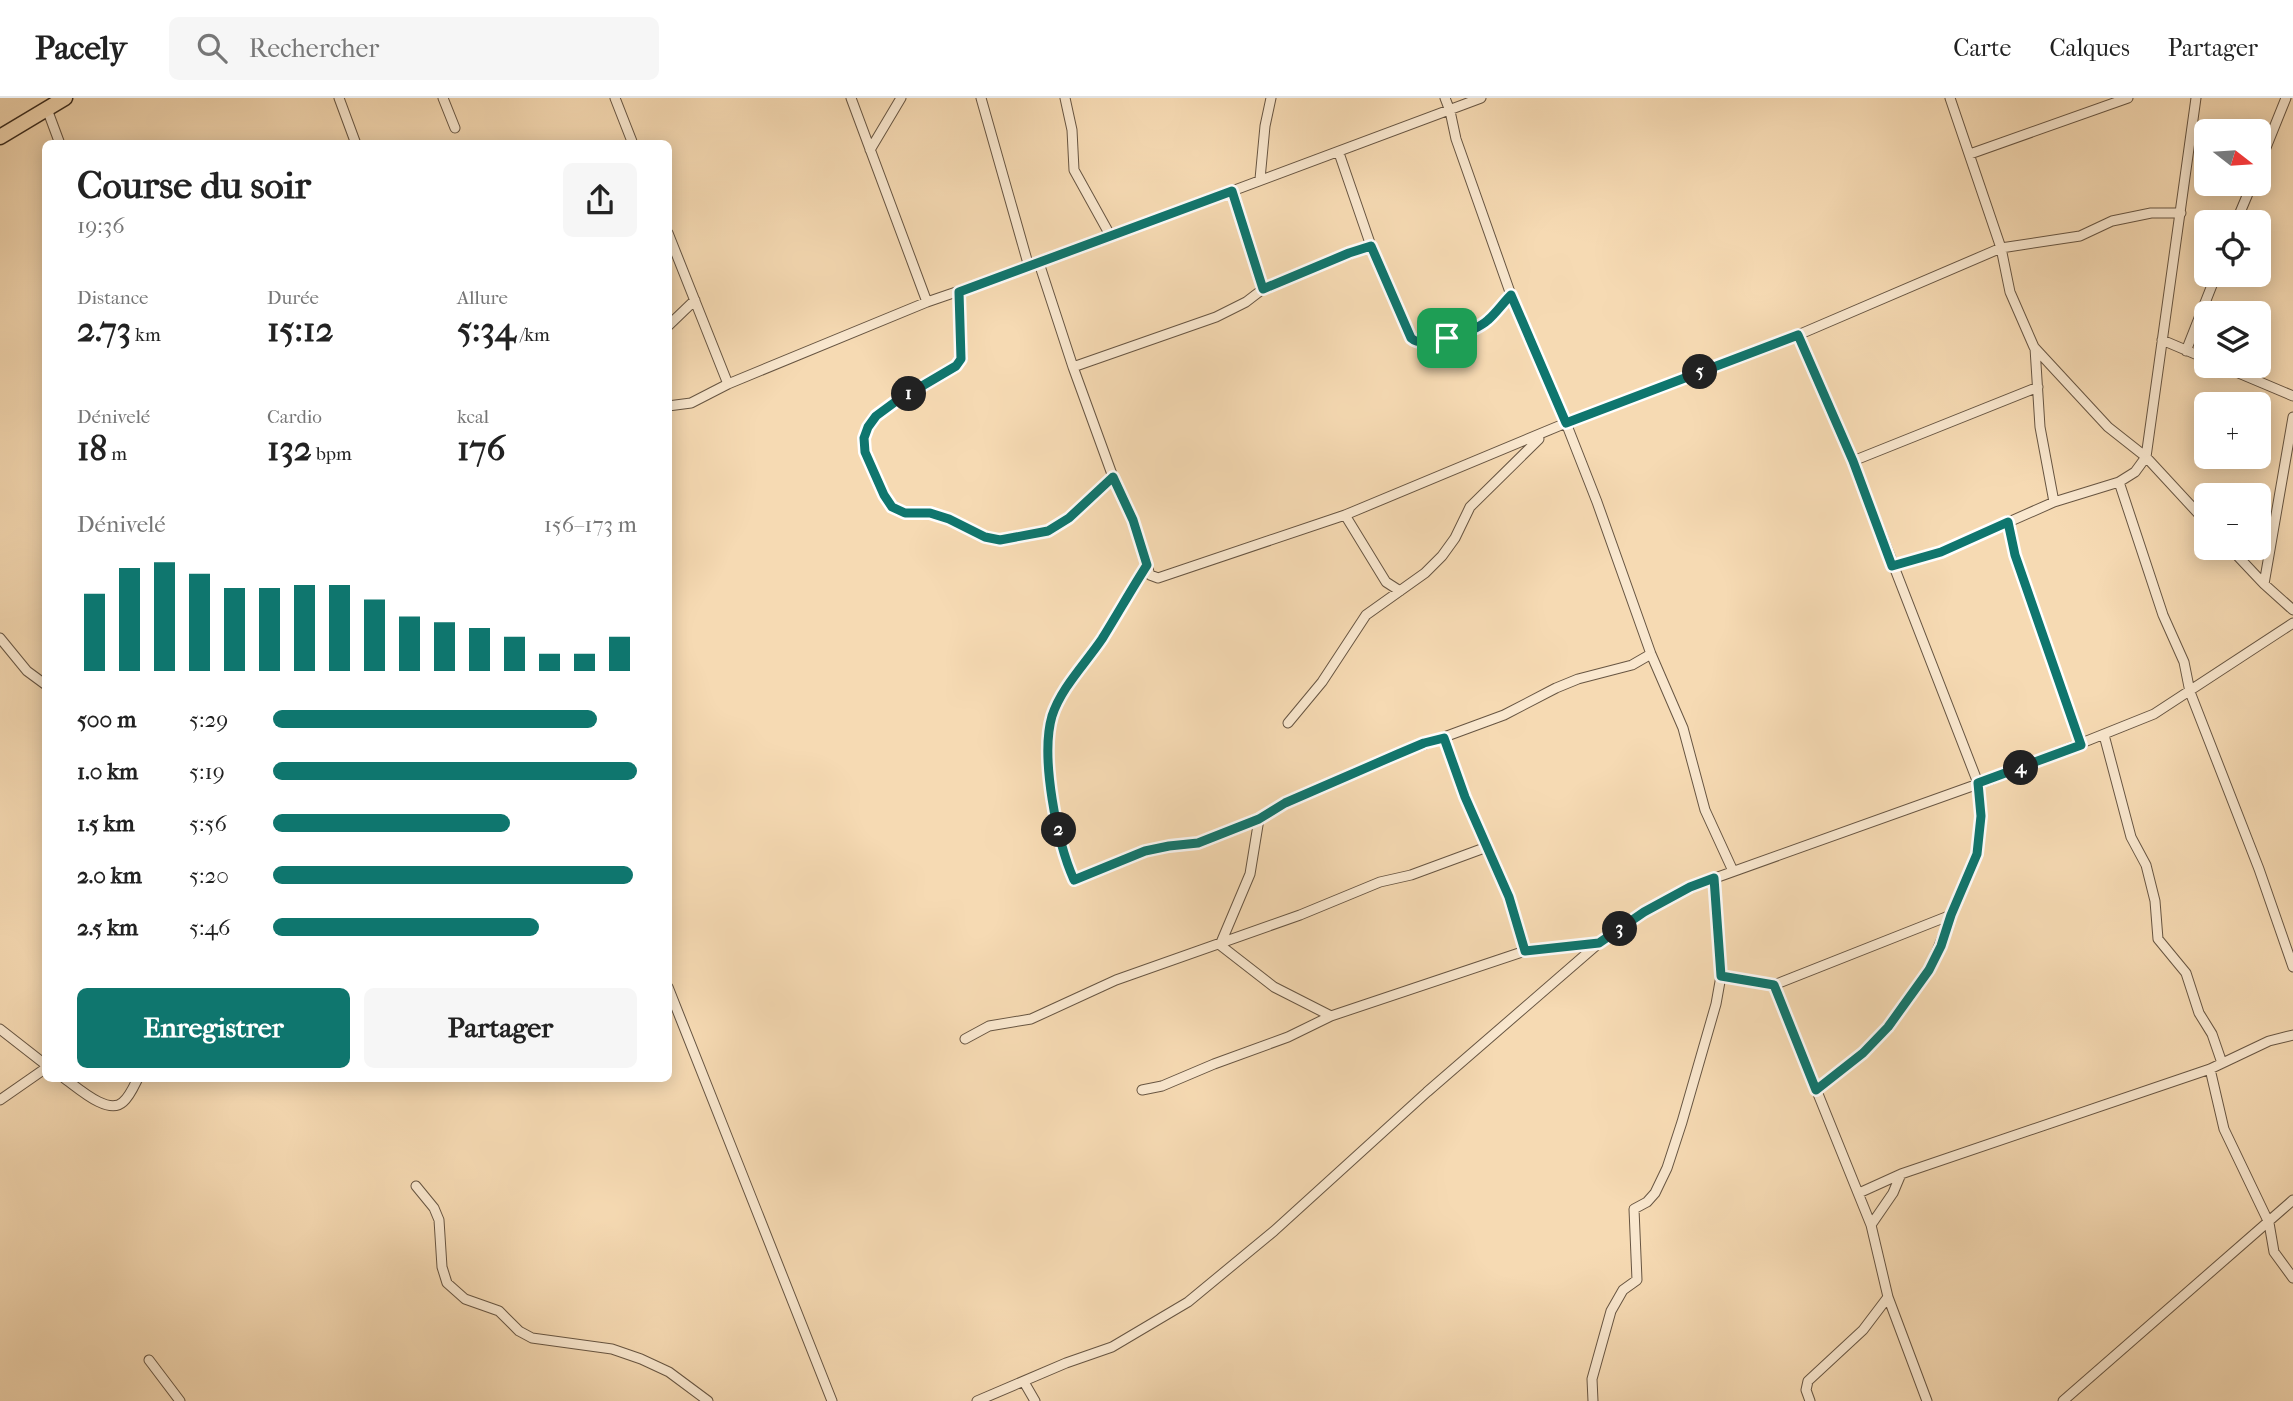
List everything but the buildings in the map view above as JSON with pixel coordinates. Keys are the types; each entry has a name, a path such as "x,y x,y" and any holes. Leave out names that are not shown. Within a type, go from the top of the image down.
{"main road":[{"path":"0,137 65,98"}],"street":[{"path":"339,98 355,140"},
{"path":"443,98 455,128"},
{"path":"615,98 631,140"},
{"path":"851,98 927,302"},
{"path":"870,150 901,98"},
{"path":"981,98 1029,267"},
{"path":"1065,98 1072,130 1074,170 1110,235"},
{"path":"1260,179 1265,126 1271,98"},
{"path":"1445,98 1456,139 1511,295 1566,423 1651,654 1683,728 1705,810 1734,872"},
{"path":"672,405 691,403 728,384 927,302 1029,267 1260,179 1339,153 1481,98"},
{"path":"1950,98 2001,248 2010,292 2035,347 2108,427 2146,457 2194,509"},
{"path":"1970,154 2128,98"},
{"path":"1892,566 1941,552 2054,502 2119,482 2135,472 2146,457 2196,98"},
{"path":"2272,133 2286,98"},
{"path":"47,109 59,140"},
{"path":"1339,153 1371,246 1415,342 1427,344 1473,329 1487,321 1511,295"},
{"path":"1232,191 1263,289"},
{"path":"1039,263 1073,367 1113,477 1133,520 1150,575 1158,578 1345,515 1566,423 1798,335 2001,248 2080,236 2112,221 2151,213 2181,213"},
{"path":"672,243 728,384"},
{"path":"1073,367 1216,317 1246,302 1263,289 1371,246"},
{"path":"2186,351 2211,287"},
{"path":"959,292 961,359 956,366 876,416 864,438 865,452 892,507 905,513 930,513 985,537 1000,540 1048,531 1069,518 1113,477"},
{"path":"672,322 695,300"},
{"path":"1798,335 1853,461 1978,783 1981,816 1977,854 1941,946 1913,995 1863,1053 1816,1090"},
{"path":"2162,340 2194,354"},
{"path":"2035,347 2040,427 2054,502"},
{"path":"2250,378 2293,396"},
{"path":"1853,461 2038,387"},
{"path":"2264,584 2293,417"},
{"path":"1288,723 1322,682 1366,615 1425,573 1442,556 1455,538 1470,507 1545,433"},
{"path":"2119,482 2163,615 2184,662 2190,692 2259,869 2293,967"},
{"path":"1345,515 1386,582 1400,591"},
{"path":"2008,522 2015,555 2081,745"},
{"path":"2241,560 2293,610"},
{"path":"1147,565 1102,638 1060,697 1052,716 1048,737 1048,770 1065,860 1074,880 1145,851 1198,843 1259,819 1285,803 1424,743 1504,715 1567,683 1632,664 1651,654"},
{"path":"977,1401 1112,1346 1188,1302 1274,1231 1427,1092 1599,943 1644,912 1690,887 2081,745 2154,714 2293,623"},
{"path":"0,638 27,671 42,682"},
{"path":"2104,735 2131,837 2146,865 2155,901 2158,939 2186,973 2199,1013 2212,1034 2222,1063"},
{"path":"1444,738 1465,797 1509,897 1525,951"},
{"path":"1220,945 1251,874 1259,819"},
{"path":"965,1039 989,1026 1031,1019 1116,980 1220,945 1373,885 1411,875 1487,847"},
{"path":"1593,1401 1592,1379 1611,1311 1623,1290 1637,1280 1634,1209 1647,1202 1655,1193 1672,1154 1721,976 1714,878"},
{"path":"1721,976 1774,985 1951,915"},
{"path":"1142,1090 1162,1086 1288,1037 1331,1016 1525,951 1599,943"},
{"path":"1220,945 1274,987 1331,1016"},
{"path":"1774,985 1871,1225 1888,1297 1927,1401"},
{"path":"672,996 832,1401"},
{"path":"0,1028 42,1063"},
{"path":"1859,1193 1901,1174 2210,1069 2269,1041 2293,1035"},
{"path":"0,1100 42,1069"},
{"path":"2210,1069 2224,1129 2269,1223 2274,1252 2293,1278"},
{"path":"70,1082 105,1106 114,1107 122,1104 136,1082"},
{"path":"1871,1225 1893,1192 1901,1174"},
{"path":"416,1186 434,1208 439,1220 442,1267 447,1283 465,1298 499,1311 519,1331 532,1338 612,1349 641,1359 669,1372 708,1401"},
{"path":"2063,1401 2293,1200"},
{"path":"1810,1401 1806,1390 1808,1381 1863,1331 1888,1297"},
{"path":"149,1360 180,1401"},
{"path":"1024,1382 1035,1401"}],"route":[{"path":"1232,191 1263,289 1371,246 1411,338 1415,342 1427,344 1447,338 1487,321 1511,295 1566,423 1798,335 1853,461 1892,566 1941,552 2008,522 2015,555 2081,745 1978,783 1981,816 1977,854 1929,970 1888,1027 1863,1053 1816,1090 1774,985 1721,976 1714,878 1690,887 1644,912 1599,943 1525,951 1509,897 1465,797 1444,738 1398,754 1285,803 1259,819 1222,831 1198,843 1145,851 1074,880 1065,860 1048,770 1048,737 1052,716 1060,697 1102,638 1147,565 1133,520 1113,477 1069,518 1048,531 1000,540 985,537 930,513 905,513 892,507 865,452 864,438 876,416 956,366 961,359 959,292 1232,191"}]}
